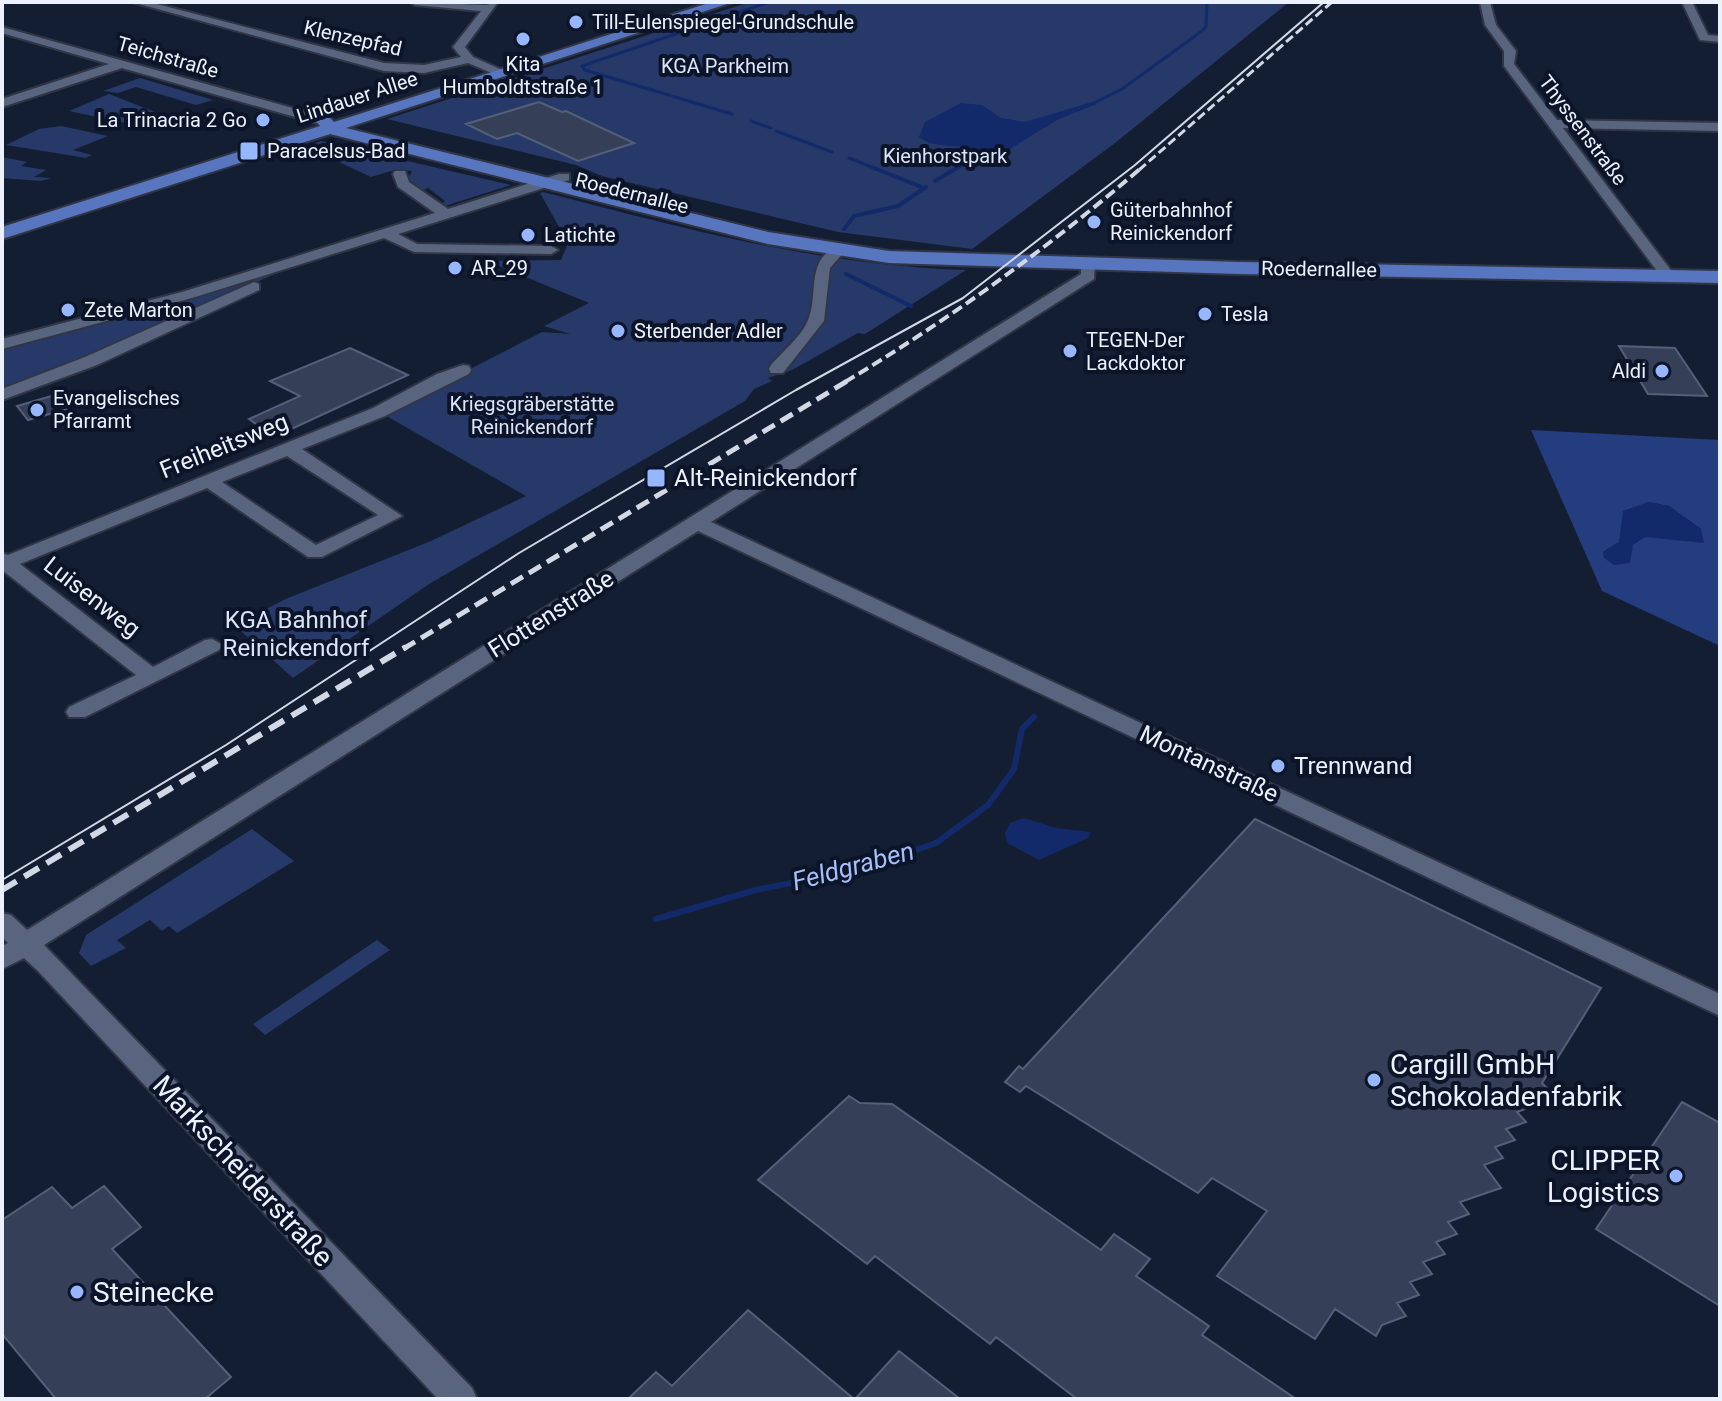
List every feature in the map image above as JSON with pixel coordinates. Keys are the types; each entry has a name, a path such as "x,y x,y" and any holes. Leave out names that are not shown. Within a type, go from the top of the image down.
{"main road":[{"name":"Lindauer Allee","path":"2,233 701,2"},
{"name":"Lindauer Allee","path":"497,71 726,2"},
{"name":"Lindauer Allee","path":"2,222 334,125"},
{"name":"Roedernallee","path":"334,125 809,236 919,257"},
{"name":"Roedernallee","path":"334,125 545,184 768,238 889,257 1720,277"}],"street":[{"name":"Klenzepfad","path":"137,2 384,67 424,69 469,59"},
{"path":"415,2 490,5"},
{"name":"Thyssenstraße","path":"1485,2 1491,25 1510,51 1508,64 1668,276"},
{"path":"1687,2 1704,38 1720,39"},
{"path":"490,5 460,42 461,52 469,59 497,71"},
{"name":"Teichstraße","path":"2,30 334,125"},
{"path":"2,103 121,64"},
{"path":"1554,124 1720,127"},
{"path":"400,174 403,184 446,214"},
{"path":"2,344 187,295 564,177"},
{"path":"386,233 414,248 551,250"},
{"path":"2,395 91,361 340,247"},
{"path":"777,369 816,321 823,267 838,251"},
{"name":"Flottenstraße","path":"14,951 1089,276 1088,263"},
{"name":"Freiheitsweg","path":"3,562 379,412 463,370"},
{"path":"209,481 315,553 392,516 289,449"},
{"name":"Montanstraße","path":"697,523 1720,1006"},
{"name":"Luisenweg","path":"3,562 151,676"},
{"path":"77,712 212,645"},
{"name":"Markscheiderstraße","path":"2,922 14,951 460,1399"}],"green space":[{"name":"Kienhorstpark","path":"750,2 1289,2 1115,143 972,249 838,232 602,176 576,165 387,119"},
{"path":"140,78 213,100 196,105 136,87 118,93 103,91"},
{"path":"109,94 155,112 138,120 152,125 149,128 69,111"},
{"path":"61,126 108,136 73,150 92,155 86,158 6,145 39,129"},
{"path":"321,141 511,185 445,206 442,204 445,201 428,188 420,192 407,181 412,171 398,169 371,177 305,146"},
{"path":"2,157 27,162 21,166 46,170 34,177 52,178 41,181 2,178"},
{"path":"540,193 701,232 804,253 911,267 966,270 865,334 858,333 792,370 768,378 772,381 754,389 745,401 429,584 293,678 234,625 288,598 431,541 526,496 383,414 542,332 570,334 544,326 589,303 487,261 561,260 568,243"},
{"path":"295,265 49,375 2,392 2,347"},
{"path":"252,829 294,861 177,933 169,926 162,931 150,920 117,940 126,948 91,966 79,953 86,935"},
{"path":"377,940 390,950 265,1035 253,1024"}],"shaded area":[{"path":"1092,102 1097,104 1057,120 1010,149 991,149 983,155 969,148 935,144 919,137 925,122 961,103 982,105 1001,118 1025,122"},
{"path":"1531,430 1720,440 1720,646 1602,591","holes":["1648,502 1669,506 1701,529 1645,537 1633,544 1603,552 1619,542"]},
{"path":"1648,502 1669,506 1701,529 1704,543 1645,537 1633,545 1630,563 1614,565 1604,558 1603,552 1619,542 1623,511"},
{"path":"1024,818 1056,828 1091,832 1088,838 1039,860 1007,843 1005,833 1010,823"}],"building":[{"name":"Paracelsus-Bad","path":"539,102 566,111 634,143 578,161 517,133 497,139 466,124"},
{"name":"Aldi","path":"1619,346 1675,348 1707,396 1648,394"},
{"path":"350,348 408,375 274,437 249,419 300,396 270,381"},
{"name":"Evangelisches Pfarramt","path":"51,396 67,409 28,420 17,406"},
{"path":"1255,819 1601,988 1542,1083 1547,1088 1528,1095 1536,1105 1517,1112 1526,1122 1506,1129 1515,1140 1495,1147 1503,1158 1484,1165 1501,1188 1460,1202 1469,1214 1448,1222 1457,1234 1436,1242 1445,1254 1423,1262 1432,1274 1410,1282 1419,1295 1397,1303 1406,1316 1382,1325 1376,1336 1335,1309 1315,1339 1217,1276 1267,1211 1212,1178 1198,1193 1026,1086 1020,1092 1005,1082 1019,1066 1023,1069"},
{"path":"849,1096 860,1103 892,1104 1101,1250 1114,1234 1150,1259 1136,1276 1209,1326 1202,1335 1296,1399 1077,1399 996,1337 990,1344 875,1256 867,1264 758,1180"},
{"name":"CLIPPER Logistics","path":"1682,1102 1720,1123 1720,1306 1596,1229"},
{"name":"Steinecke","path":"104,1186 141,1227 112,1249 231,1377 205,1399 56,1399 2,1334 2,1220 52,1187 72,1208"},
{"path":"748,1310 854,1399 628,1399 656,1372 672,1386"},
{"path":"899,1351 960,1399 855,1399"}],"waterway":[{"path":"732,114 585,70 582,66 769,2"},
{"path":"1088,106 1122,89 1202,31 1206,26 1207,2"},
{"path":"751,121 771,128"},
{"path":"776,131 832,152"},
{"path":"954,170 987,151"},
{"path":"849,158 924,188"},
{"path":"935,181 957,168"},
{"path":"844,229 854,216 898,206 926,187"},
{"path":"846,274 911,306"},
{"name":"Feldgraben","path":"656,919 756,890 862,869 936,843 988,805 1014,769 1022,729 1034,717"}],"tram line":[{"path":"2,880 226,745 519,553 796,390 963,298 1135,165 1324,2"}],"railway":[{"path":"1139,170 1332,2"},
{"path":"845,382 998,281 1141,168"},
{"path":"403,649 849,380"},
{"path":"2,890 406,647"}],"place":[{"name":"Till-Eulenspiegel-Grundschule","path":"576,22"},
{"name":"Kita Humboldtstraße 1","path":"523,39"},
{"name":"La Trinacria 2 Go","path":"263,120"},
{"name":"Paracelsus-Bad","path":"249,151"},
{"name":"Güterbahnhof Reinickendorf","path":"1094,222"},
{"name":"Latichte","path":"528,235"},
{"name":"AR_29","path":"455,268"},
{"name":"Zete Marton","path":"68,310"},
{"name":"Tesla","path":"1205,314"},
{"name":"Sterbender Adler","path":"618,331"},
{"name":"TEGEN-Der Lackdoktor","path":"1070,351"},
{"name":"Aldi","path":"1662,371"},
{"name":"Evangelisches Pfarramt","path":"37,410"},
{"name":"Alt-Reinickendorf","path":"656,478"},
{"name":"Trennwand","path":"1278,766"},
{"name":"Cargill GmbH Schokoladenfabrik","path":"1374,1080"},
{"name":"CLIPPER Logistics","path":"1676,1176"},
{"name":"Steinecke","path":"77,1292"}],"park label":[{"name":"KGA Parkheim","path":"725,66"},
{"name":"Kriegsgräberstätte Reinickendorf","path":"532,416"},
{"name":"KGA Bahnhof Reinickendorf","path":"296,634"}]}
